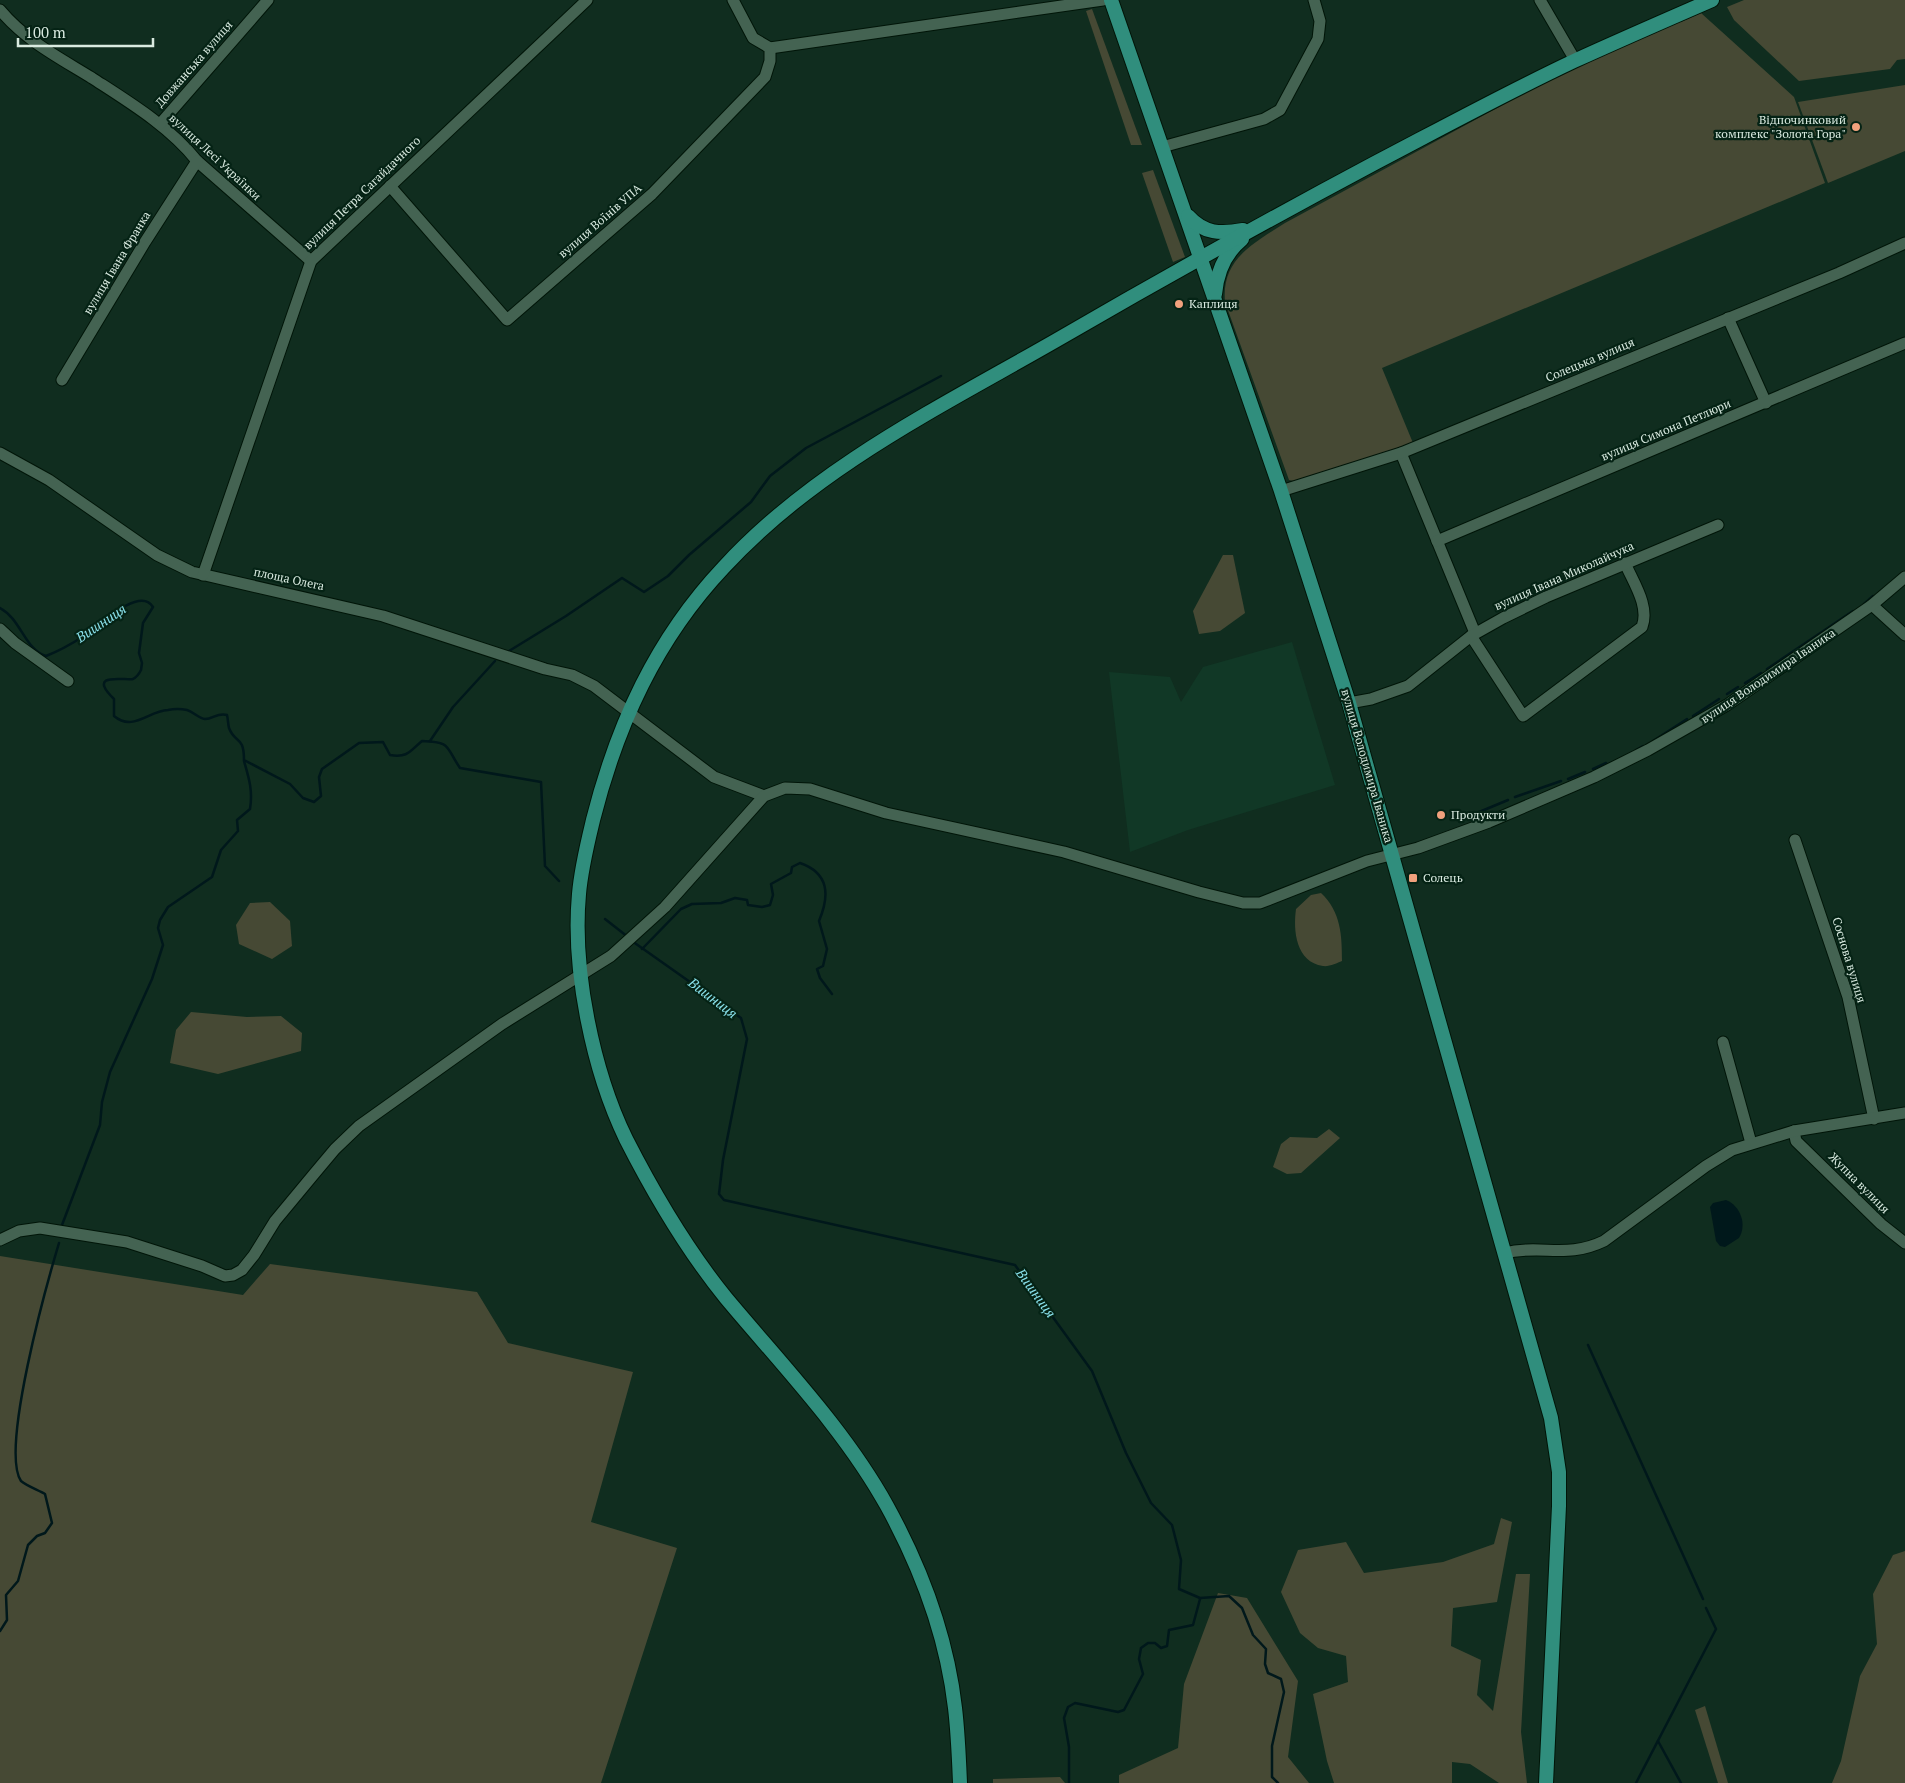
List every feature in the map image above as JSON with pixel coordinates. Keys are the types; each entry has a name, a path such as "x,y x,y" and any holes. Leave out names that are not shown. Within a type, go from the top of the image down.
{"main road":[{"name":"вулиця Володимира Іваника","path":"1111,0 1281,490 1350,702 1392,855"},
{"path":"960,1783 955,1706 948,1666 936,1620 912,1558 886,1504 849,1448 806,1392 721,1292 676,1228 616,1115 602,1073 580,976 578,927 583,865 602,788 628,711 648,671 672,631 696,598 725,565 782,513 859,456 903,428 1201,256 1514,90 1575,60 1710,1"},
{"path":"1184,212 1199,227 1206,231 1233,232 1256,227"},
{"path":"1214,296 1217,277 1224,262 1236,244 1256,227"},
{"path":"1392,855 1551,1418 1558,1472 1558,1552 1546,1783"}],"street":[{"name":"Довжанська вулиця","path":"160,124 268,0"},
{"name":"вулиця Петра Сагайдачного","path":"202,575 311,261 587,0"},
{"path":"733,0 753,38 770,48 1103,0"},
{"path":"1162,148 1239,124 1264,119 1280,110 1315,47 1320,21 1314,0"},
{"path":"1540,0 1575,60"},
{"name":"вулиця Лесі Українки","path":"0,10 19,32 160,124 186,147 197,161 311,261"},
{"name":"вулиця Воїнів УПА","path":"390,186 507,320 652,194 756,89 768,70 770,48"},
{"name":"вулиця Івана Франка","path":"62,380 145,242 197,161"},
{"name":"Солецька вулиця","path":"1281,490 1401,453 1905,243"},
{"path":"1728,318 1766,403"},
{"name":"вулиця Симона Петлюри","path":"1438,541 1905,343"},
{"path":"1401,453 1438,541 1473,634 1523,716 1642,627 1645,619 1641,599 1625,563"},
{"name":"площа Олега","path":"0,454 49,480 157,555 202,575 383,616 545,669 572,675 594,686 714,777 764,796"},
{"name":"вулиця Івана Миколайчука","path":"1350,702 1371,699 1408,686 1473,634 1546,597 1718,525"},
{"name":"вулиця Володимира Іваника","path":"1392,855 1489,822 1594,777 1648,750 1727,705 1872,606 1905,577"},
{"path":"1872,606 1905,635"},
{"path":"0,629 15,643 68,681"},
{"path":"0,1240 19,1231 40,1228 127,1242 202,1266 225,1276 242,1270 254,1255 275,1221 335,1149 360,1126 502,1024 611,956 665,907 764,796 785,788 810,789 886,813 1064,852 1156,881 1243,903 1266,901 1366,861 1392,855"},
{"name":"Соснова вулиця","path":"1795,840 1848,997 1874,1119"},
{"path":"1723,1042 1751,1143"},
{"path":"1504,1253 1526,1249 1570,1252 1594,1245 1706,1166 1732,1150 1751,1143 1795,1136 1905,1113"},
{"name":"Жупна вулиця","path":"1795,1136 1881,1224 1905,1242"}],"shaded area":[{"path":"1744,0 1905,0 1905,59 1897,60 1890,69 1799,81 1734,20 1727,7"},
{"path":"1092,9 1142,145 1131,145 1086,11"},
{"path":"1701,13 1794,97 1825,183 1382,368 1413,443 1294,481 1289,480 1225,302 1225,287 1228,274 1234,263 1251,245 1285,223 1556,76 1673,22 1681,22"},
{"name":"Відпочинковий комплекс \"Золота Гора\"","path":"1905,85 1905,151 1828,183 1798,102"},
{"path":"1153,170 1185,257 1173,262 1142,173"},
{"path":"1223,555 1233,555 1245,613 1220,631 1199,634 1193,611"},
{"path":"1292,642 1335,785 1188,830 1130,852 1109,672 1170,677 1181,702 1203,667"},
{"path":"1321,893 1333,908 1339,924 1342,942 1342,961 1325,966 1314,963 1302,952 1298,944 1295,927 1296,909 1311,895"},
{"path":"270,902 290,921 292,946 272,959 239,944 236,925 250,903"},
{"path":"191,1012 247,1017 281,1016 302,1033 301,1051 218,1074 170,1063 176,1030"},
{"path":"1329,1129 1340,1138 1301,1173 1287,1174 1273,1167 1281,1144 1290,1137 1317,1138"},
{"path":"0,1256 243,1295 270,1264 477,1292 508,1343 633,1372 591,1522 677,1548 601,1783 0,1783"},
{"path":"1501,1518 1512,1522 1497,1602 1453,1608 1451,1646 1481,1660 1477,1695 1493,1711 1516,1574 1530,1574 1521,1732 1527,1783 1499,1783 1470,1764 1452,1762 1452,1783 1334,1783 1327,1761 1313,1694 1348,1682 1346,1656 1318,1648 1300,1633 1281,1592 1298,1550 1346,1542 1364,1573 1443,1562 1494,1544"},
{"path":"1905,1551 1905,1783 1832,1783 1841,1761 1860,1676 1877,1644 1873,1594 1893,1555"},
{"path":"1218,1593 1247,1598 1298,1681 1288,1757 1309,1783 1119,1783 1119,1775 1178,1748 1184,1684"},
{"path":"1705,1706 1728,1783 1718,1783 1695,1710"},
{"path":"1060,1777 1065,1783 993,1783 993,1779"}],"water":[{"path":"1726,1200 1739,1211 1742,1227 1739,1238 1725,1247 1720,1246 1716,1241 1710,1207 1713,1203"}],"waterway":[{"path":"509,651 566,616 622,578 644,592 668,576 689,555 751,502 770,476 806,448 941,376"},
{"path":"1864,604 1873,596"},
{"name":"Вишниця","path":"0,608 13,619 33,648 46,656 84,636 108,617 129,604 139,601 147,602 153,607 143,623 139,653 142,663 141,670 133,679 110,679 104,684 106,690 114,699 114,716 128,722 161,711 178,709 187,710 205,719 221,714 227,715 231,733 241,743 244,760 290,784 303,798 314,802 321,796 319,777 322,769 359,743 383,742 390,755 396,756 405,755 422,741 443,744 447,747 460,768 541,782 545,866 559,881"},
{"path":"1767,669 1853,611"},
{"path":"430,741 453,707 495,661"},
{"path":"1745,683 1761,673"},
{"path":"1727,694 1738,687"},
{"path":"1693,716 1719,699"},
{"path":"1653,741 1687,719"},
{"path":"1636,750 1643,746"},
{"path":"62,1225 100,1125 102,1102 110,1072 152,979 163,945 158,928 160,920 168,907 212,877 221,850 238,831 237,820 250,809 251,790 244,761"},
{"path":"1593,769 1606,763"},
{"path":"1568,779 1585,772"},
{"path":"1515,797 1561,781"},
{"path":"1472,815 1508,800"},
{"path":"642,949 681,909 692,904 721,903 735,898 747,900 748,905 762,907 770,905 773,895 771,884 791,873 792,867 800,863 810,867 817,873 822,879 824,886 825,902 819,921 827,949 823,966 817,969 820,978 832,994"},
{"name":"Вишниця","path":"605,919 628,937"},
{"name":"Вишниця","path":"632,941 741,1018 747,1039 723,1160 719,1194 724,1200 1015,1265 1092,1371 1126,1453 1151,1503 1172,1525 1181,1560 1179,1589 1200,1598 1229,1596 1242,1608 1253,1635 1266,1649 1265,1664 1268,1673 1281,1679 1284,1692 1272,1746 1272,1777 1278,1783"},
{"path":"0,1631 7,1620 6,1595 18,1581 28,1545 37,1536 45,1533 52,1523 45,1494 21,1481 16,1464 16,1436 36,1328 59,1243"},
{"path":"1588,1345 1703,1599"},
{"name":"Вишниця","path":"1069,1783 1069,1747 1064,1718 1068,1707 1075,1703 1118,1712 1124,1710 1143,1674 1139,1659 1141,1648 1148,1643 1155,1643 1161,1648 1167,1646 1169,1630 1193,1625 1200,1599"},
{"path":"1636,1783 1716,1629 1706,1608"},
{"path":"1658,1741 1681,1783"}],"place":[{"name":"Відпочинковий комплекс \"Золота Гора\"","path":"1856,127"},
{"name":"Каплиця","path":"1179,304"},
{"name":"Продукти","path":"1441,815"},
{"name":"Солець","path":"1413,878"}]}
